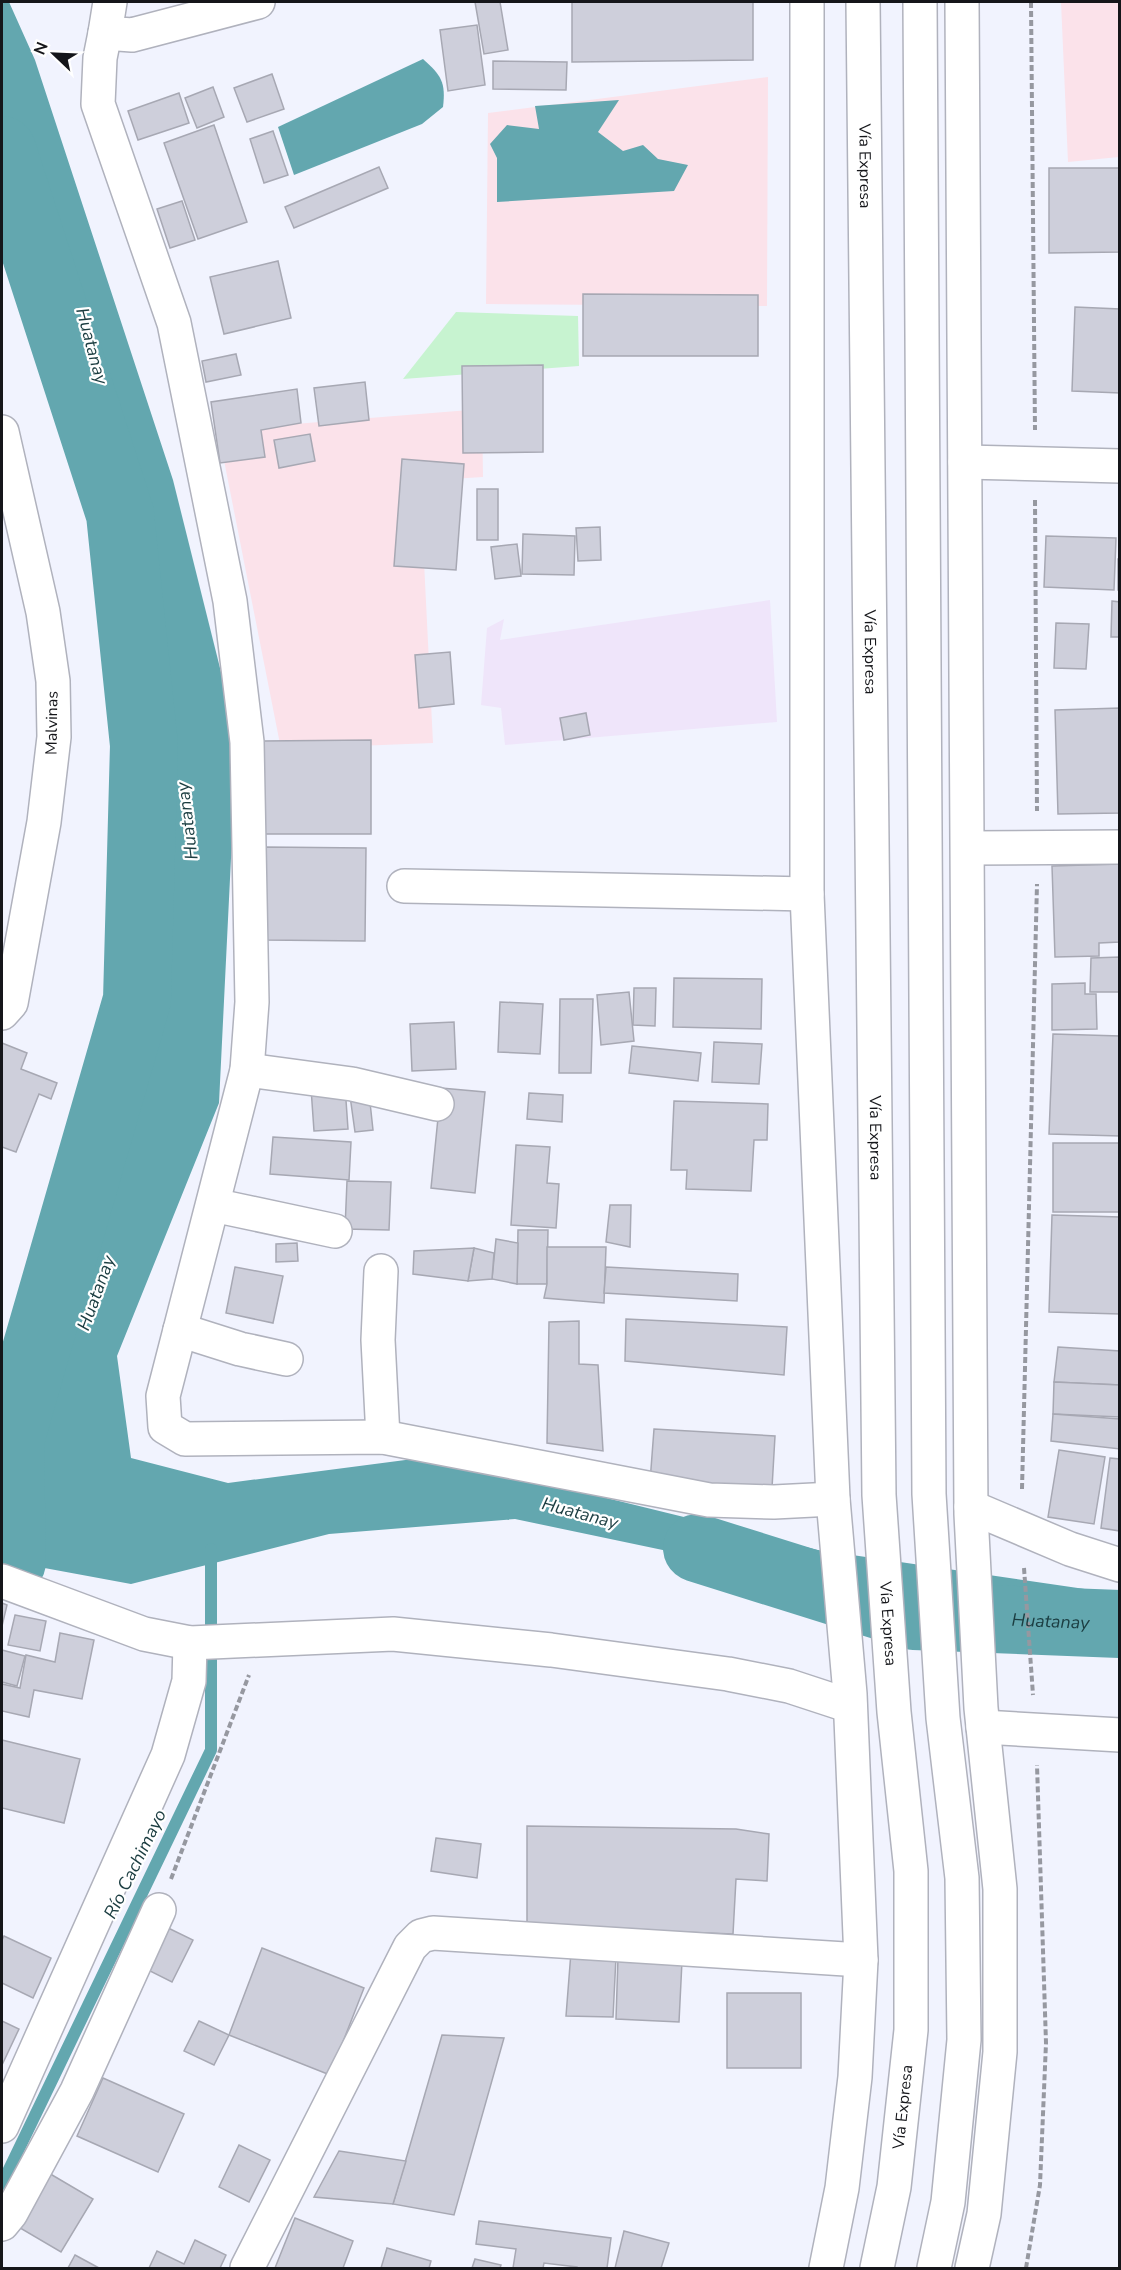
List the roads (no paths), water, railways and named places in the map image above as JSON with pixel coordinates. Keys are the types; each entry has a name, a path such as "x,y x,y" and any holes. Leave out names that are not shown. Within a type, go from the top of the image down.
{"main road":[{"path":"110,2 100,58 98,104 174,323 230,601 247,742 252,1002 247,1070 163,1396 165,1427 185,1439 383,1437 709,1500 834,1505"},
{"path":"105,33 132,35 258,2"},
{"path":"807,2 807,894 834,1505 850,1700 861,1960 855,2077 842,2188 826,2268"},
{"name":"Vía Expresa","path":"863,2 879,1496 894,1713 911,1871 911,2030 894,2187 877,2268"},
{"path":"920,2 930,1494 944,1718 962,1878 964,2040 948,2202 934,2268"},
{"path":"962,2 971,1511 982,1718 1000,1889 1000,2052 984,2214 972,2268"},
{"name":"Malvinas","path":"2,432 43,612 53,681 54,737 44,822 15,980 10,1003 2,1013"},
{"path":"965,462 1119,466"},
{"path":"968,848 1119,847"},
{"path":"404,886 807,894"},
{"path":"247,1070 352,1084 437,1104"},
{"path":"213,1205 335,1231"},
{"path":"381,1271 378,1340 383,1437"},
{"path":"180,1330 240,1349 286,1359"},
{"path":"971,1511 1022,1538 1070,1549 1119,1564"},
{"path":"2,1581 144,1634 190,1643 393,1634 551,1650 728,1674 850,1700"},
{"path":"2,2126 168,1755 189,1681 190,1643"},
{"path":"982,1718 1119,1735"},
{"path":"2,2224 11,2213 77,2091 159,1910"},
{"path":"247,2268 410,1947 421,1936 434,1933 861,1960"}],"water":[{"path":"2,2 9,2 35,60 173,480 237,736 219,1103 117,1356 131,1458 228,1483 436,1456 818,1550 1119,1594 1119,1633 996,1620 515,1519 329,1534 131,1584 12,1562 10,1440 137,1000 144,745 120,514 2,150"},
{"path":"423,59 441,80 444,91 443,107 422,124 294,175 278,127"},
{"path":"619,100 598,132 623,151 643,145 658,159 688,165 674,191 497,202 497,158 490,144 507,125 539,129 535,106"}],"waterway":[{"path":"2,150 120,514 144,745 137,1000 10,1440 12,1562"},
{"name":"Huatanay","path":"697,1548 914,1616 1120,1624"},
{"name":"Río Cachimayo","path":"2,2184 211,1750 211,1549"}]}
